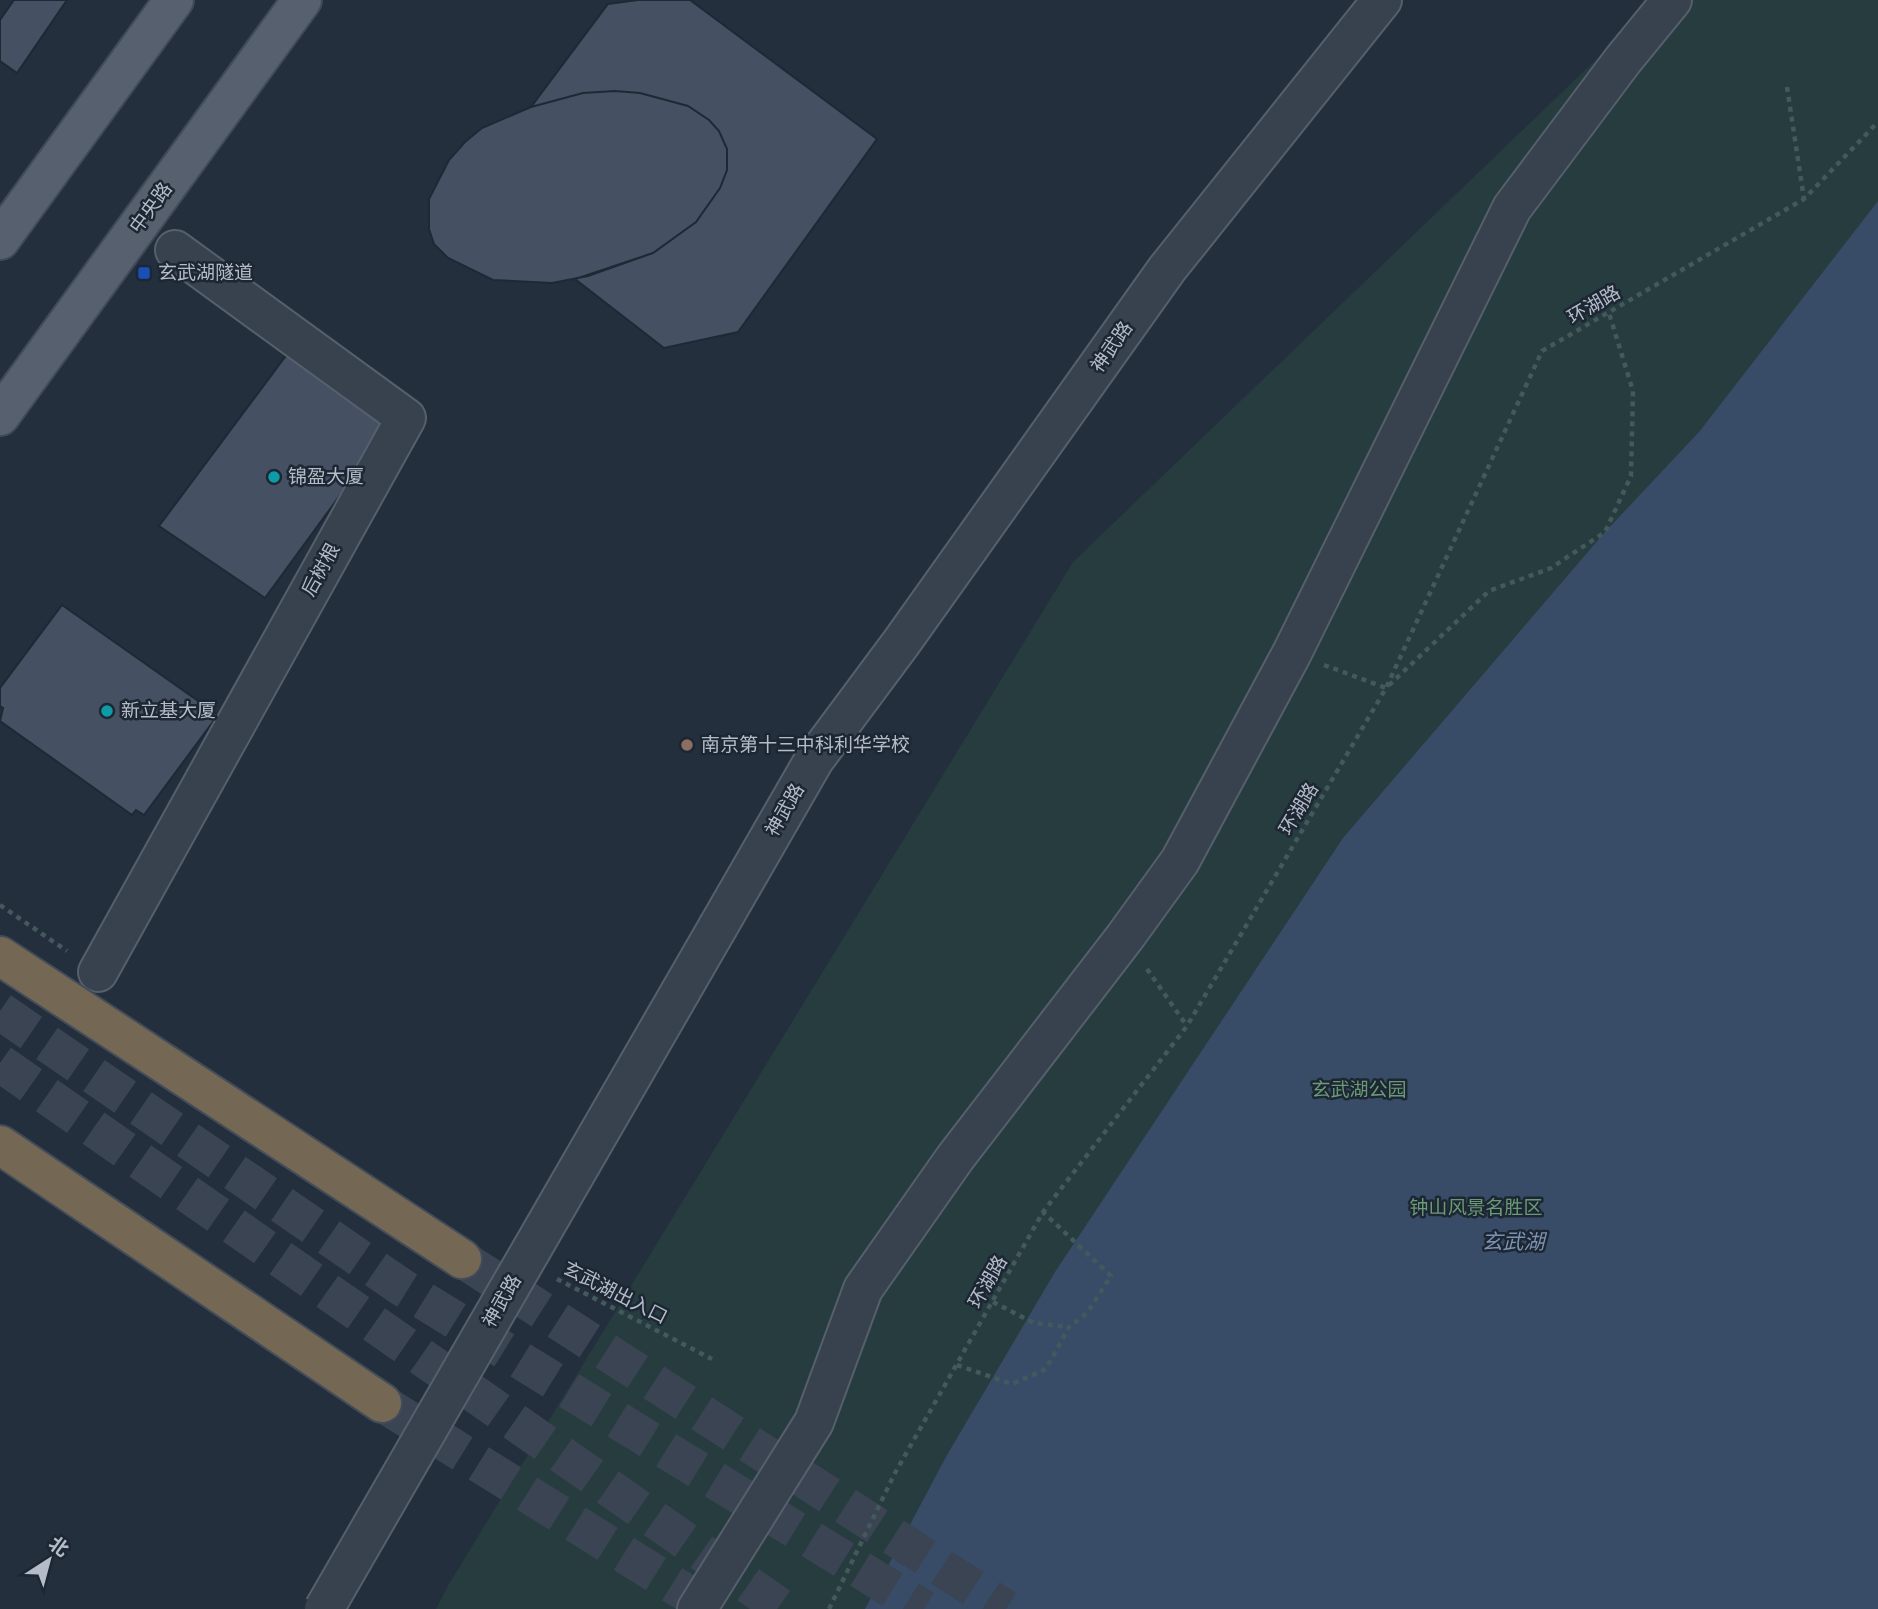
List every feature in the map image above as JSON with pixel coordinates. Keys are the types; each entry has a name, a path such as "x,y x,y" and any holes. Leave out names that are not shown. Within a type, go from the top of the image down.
{"highway":[{"path":"0,956 462,1259"},
{"path":"0,1145 382,1403"}],"main road":[{"path":"0,240 174,0"},
{"name":"中央路","path":"0,415 302,0"}],"street":[{"name":"神武路","path":"324,1609 814,760 901,643 1167,269 1382,0"},
{"path":"697,1609 814,1422 863,1289 955,1158 1180,861 1292,653 1512,208 1623,60 1672,0"},
{"name":"后树根","path":"98,972 405,418 175,250"}],"path":[{"path":"1787,87 1804,200"},
{"name":"环湖路","path":"829,1609 895,1473 1043,1212 1187,1026 1386,688 1542,351 1804,200 1878,122"},
{"path":"1292,653 1386,688 1489,591 1551,568 1605,532 1631,476 1633,391 1609,313"},
{"path":"1125,937 1187,1026"},
{"path":"957,1364 1012,1384 1046,1369 1069,1327 1087,1313 1111,1276 1043,1212"},
{"name":"玄武湖出入口","path":"554,1277 712,1359"},
{"path":"992,1302 1034,1322 1069,1327"}],"green space":[{"name":"玄武湖公园","path":"1658,0 1878,0 1878,1609 436,1609 1073,562"}],"water":[{"name":"玄武湖","path":"1878,201 1878,1609 865,1609 947,1455 1055,1272 1343,838 1605,532 1699,432"}],"building":[{"path":"14,0 67,0 17,73 0,61 0,20"},
{"path":"638,0 690,0 877,139 738,332 664,348 575,279 653,253 696,222 720,188 727,170 727,149 719,131 709,120 688,106 640,93 583,93 531,107 608,4"},
{"path":"583,93 640,93 688,106 709,120 719,131 727,149 727,170 720,188 696,222 653,253 588,276 552,283 493,280 448,258 434,244 429,229 429,199 449,160 465,142 482,128 531,107"},
{"name":"锦盈大厦","path":"288,353 390,427 265,598 159,526"},
{"name":"新立基大厦","path":"62,605 218,715 144,815 136,810 132,815 0,721 3,708 0,706 0,688"}],"tunnel":[{"path":"0,1011 403,1288 924,1609"},
{"path":"0,1063 783,1609"},
{"path":"462,1259 1006,1609"},
{"path":"382,1403 712,1609"}],"place":[{"name":"玄武湖隧道","path":"144,273"},
{"name":"锦盈大厦","path":"274,477"},
{"name":"新立基大厦","path":"107,711"},
{"name":"南京第十三中科利华学校","path":"687,745"}],"park label":[{"name":"钟山风景名胜区","path":"1476,1208"}]}
